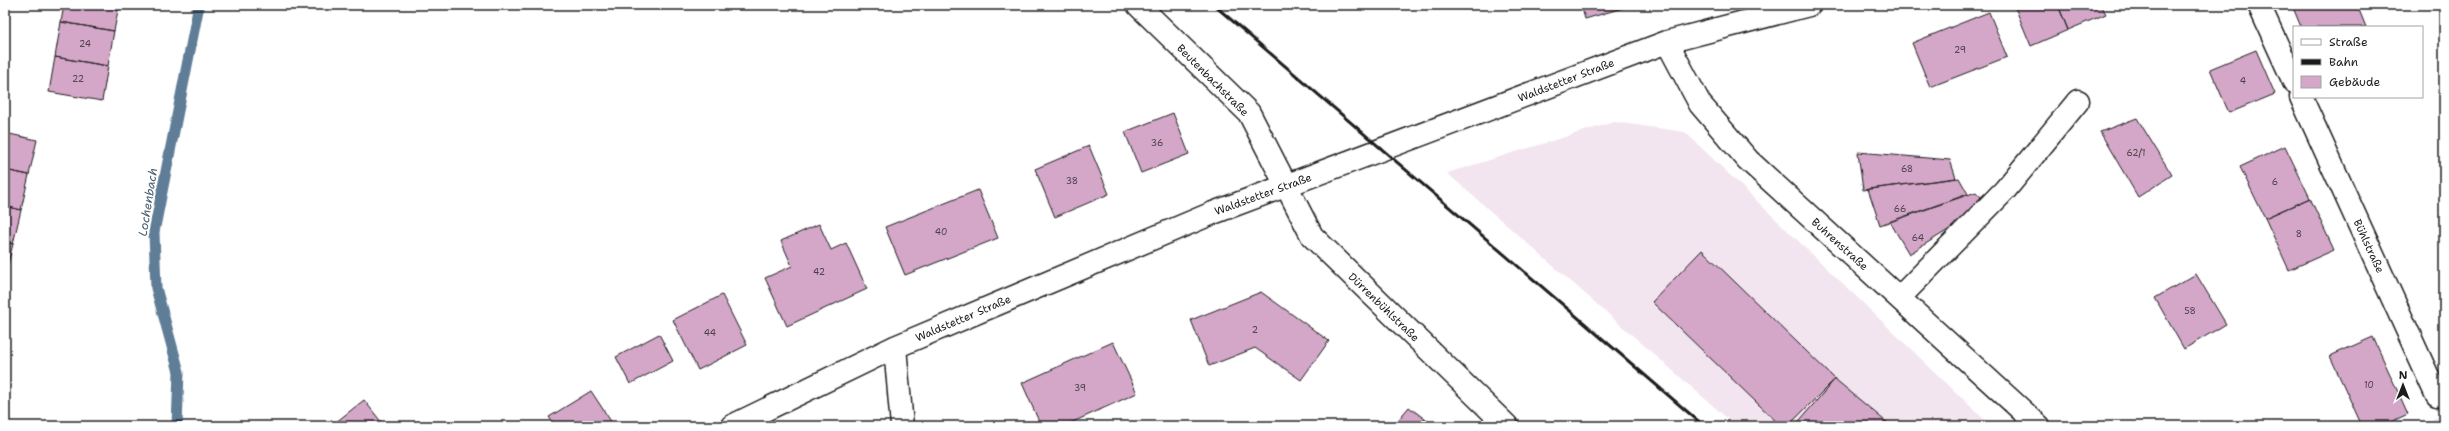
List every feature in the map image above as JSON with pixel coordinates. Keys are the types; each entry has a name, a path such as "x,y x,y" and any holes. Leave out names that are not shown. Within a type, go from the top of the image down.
{"street":[{"name":"Beutenbachstraße","path":"1138,5 1249,113 1287,186"},
{"name":"Waldstetter Straße","path":"732,426 895,347 1212,213 1667,42 1809,5"},
{"path":"2259,5 2293,80"},
{"name":"Buhrenstraße","path":"1667,42 1700,104 1748,160 2039,426"},
{"name":"Bühlstraße","path":"2301,98 2437,396"},
{"path":"1899,298 2005,190 2078,101"},
{"name":"Dürrenbühlstraße","path":"1287,186 1312,236 1500,423"},
{"path":"895,347 902,426"}],"shaded area":[{"path":"1614,122 1685,132 1991,426 1736,426 1447,173"},
{"path":"2444,414 2444,426 2419,426"}],"building":[{"path":"64,5 119,5 114,31 61,22"},
{"path":"1581,5 1633,5 1585,19"},
{"path":"2014,5 2058,5 2068,30 2031,46"},
{"path":"2058,5 2101,5 2106,14 2068,30"},
{"path":"2292,5 2357,5 2366,26 2301,26"},
{"path":"1989,12 2007,57 1930,87 1912,43"},
{"path":"61,22 114,31 108,66 55,57"},
{"path":"2256,50 2275,94 2229,113 2210,69"},
{"path":"55,57 108,66 102,101 49,92"},
{"path":"1173,113 1189,154 1141,173 1125,132"},
{"path":"2137,118 2172,175 2138,197 2100,132"},
{"path":"5,133 37,140 29,175 5,170"},
{"path":"1089,146 1109,194 1055,217 1035,169"},
{"path":"2285,146 2310,198 2265,218 2240,167"},
{"path":"1858,152 1950,160 1956,178 1863,190"},
{"path":"5,170 29,175 21,210 5,206"},
{"path":"1959,178 1968,194 1880,225 1868,189"},
{"path":"978,190 998,238 905,275 885,227"},
{"path":"1976,192 1989,205 1909,254 1890,222"},
{"path":"2310,198 2334,250 2289,270 2265,218"},
{"path":"5,206 21,210 13,244 5,242"},
{"path":"819,224 831,250 846,243 867,289 787,326 765,278 792,266 781,241"},
{"path":"5,242 13,244 5,276"},
{"path":"1702,250 1835,379 1788,426 1781,426 1652,302"},
{"path":"2196,274 2226,324 2184,349 2155,298"},
{"path":"1261,292 1329,341 1301,380 1255,348 1209,366 1191,320"},
{"path":"722,295 747,345 698,370 673,320"},
{"path":"659,334 673,361 630,384 616,357"},
{"path":"2373,337 2408,414 2382,426 2362,426 2330,356"},
{"path":"1113,342 1137,393 1064,426 1041,426 1022,383"},
{"path":"1835,379 1891,426 1795,426"},
{"path":"591,391 614,426 555,426 549,417"},
{"path":"364,400 382,423 378,426 331,426"},
{"path":"1409,407 1434,426 1393,426"}],"waterway":[{"name":"Lochenbach","path":"177,426 179,372 156,288 154,232 199,5"}],"railway":[{"path":"1214,5 1704,426"}]}
